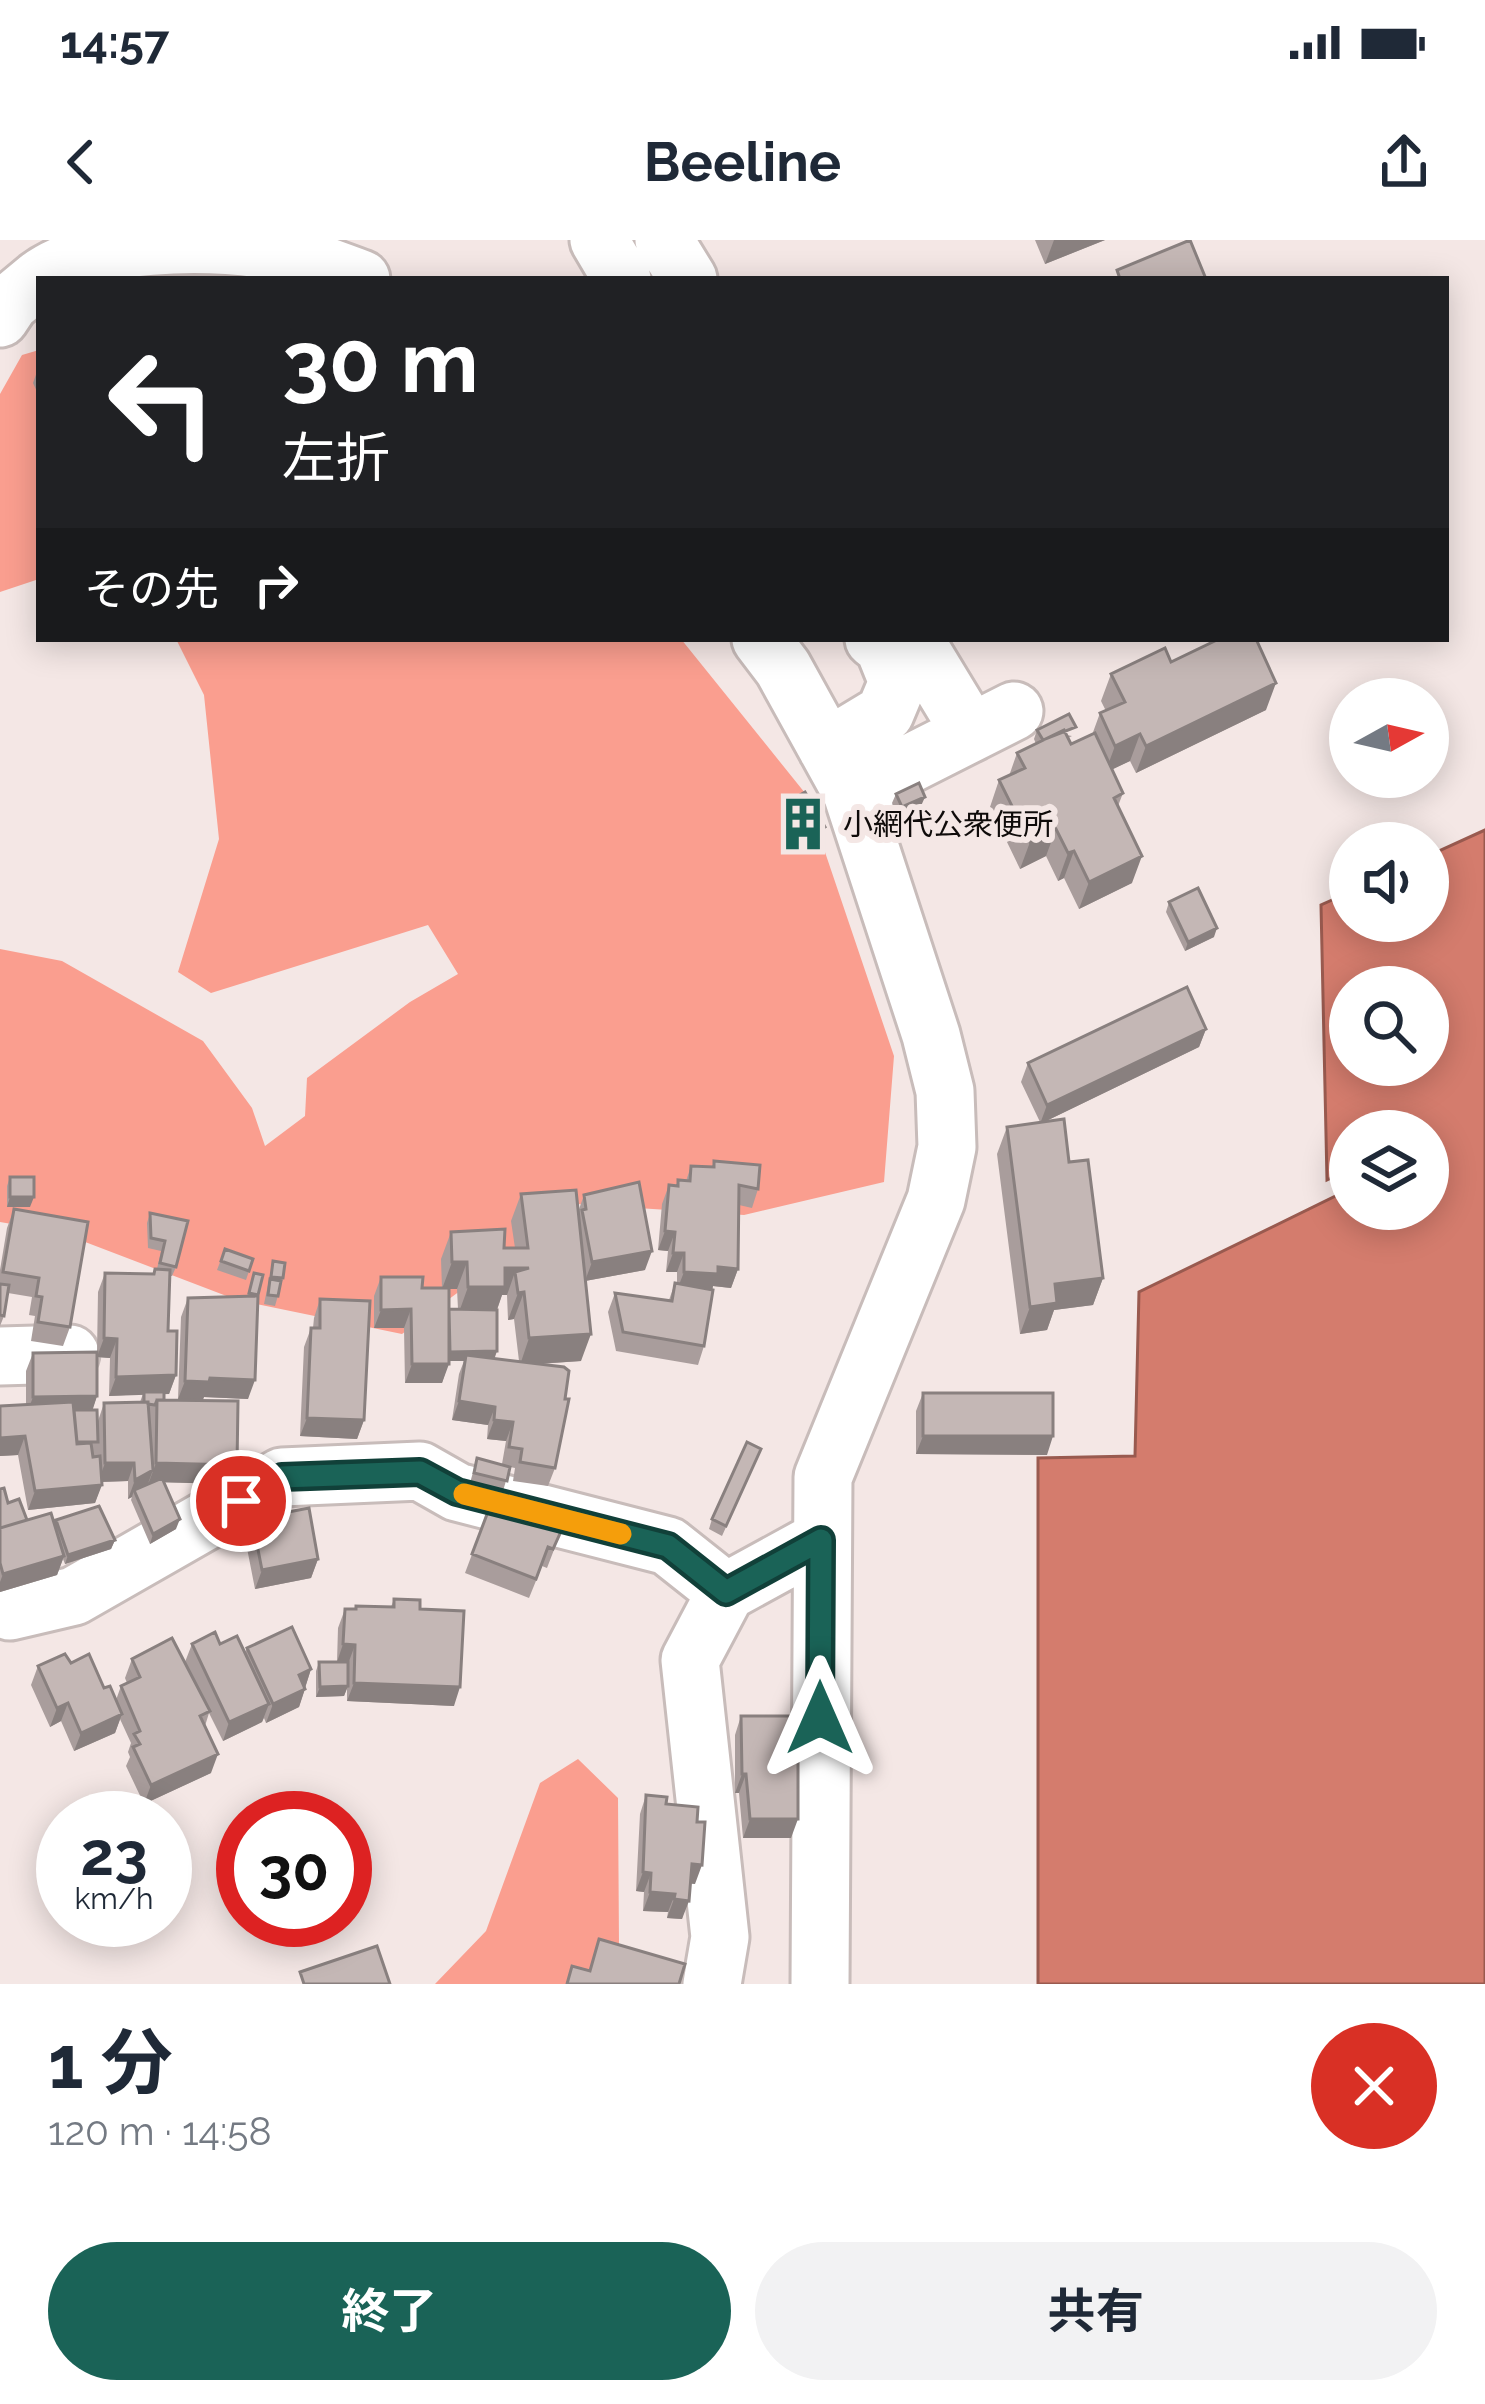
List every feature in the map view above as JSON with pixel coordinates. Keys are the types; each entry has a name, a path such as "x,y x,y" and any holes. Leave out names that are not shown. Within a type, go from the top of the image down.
{"street":[{"path":"599,240 620,276"},
{"path":"664,240 686,276"},
{"path":"43,276 56,265 116,250 192,243 275,251 352,276"},
{"path":"0,318 36,281"},
{"path":"763,642 783,668 840,771 931,1035 945,1091 947,1147 936,1200 823,1477 820,1984"},
{"path":"840,771 885,713 898,682 878,642"},
{"path":"840,771 993,722 917,642"},
{"path":"0,1356 70,1354"},
{"path":"0,1606 10,1611 74,1596 282,1477 420,1472 457,1492 668,1546 726,1592"},
{"path":"712,1984 720,1937 690,1660 726,1592 821,1540"}],"shaded area":[{"path":"36,351 36,580 0,592 0,394 22,355"},
{"path":"178,642 683,642 805,793 894,1056 884,1182 744,1215 577,1204 402,1334 237,1300 59,1232 0,1222 0,949 62,961 203,1041 252,1108 265,1146 305,1116 307,1078 410,1002 458,974 428,925 211,993 178,972 219,839 204,695"},
{"path":"1485,830 1485,1984 1038,1984 1038,1458 1135,1456 1139,1292 1329,1199 1329,1230 1449,1230 1449,1110 1329,1110 1327,1180 1321,905 1329,901 1329,942 1449,942 1449,846"},
{"path":"578,1759 618,1798 619,1946 586,1984 435,1984 486,1931 540,1783"}],"building":[{"path":"1190,240 1205,276 1119,276 1117,270"},
{"path":"1213,642 1257,642 1276,683 1146,746 1140,734 1115,746 1100,713 1125,702 1111,674 1165,648 1171,662"},
{"path":"1069,714 1076,727 1043,740 1037,730"},
{"path":"1064,730 1071,744 1095,733 1123,793 1114,798 1142,856 1089,882 1074,851 1068,853 1056,829 1030,842 999,780 1025,768 1017,753"},
{"path":"919,783 925,797 902,807 896,794"},
{"path":"805,792 825,827 808,837 788,802"},
{"path":"1198,888 1217,928 1188,942 1169,902"},
{"path":"1187,987 1206,1029 1047,1105 1028,1063"},
{"path":"1064,1119 1069,1162 1088,1160 1103,1278 1055,1284 1057,1303 1030,1307 1007,1127"},
{"path":"714,1161 760,1165 758,1189 739,1185 738,1269 718,1267 718,1274 684,1272 684,1253 673,1253 675,1232 665,1231 669,1185 690,1181 691,1166 714,1167"},
{"path":"10,1177 34,1177 34,1197 10,1197"},
{"path":"639,1182 652,1251 592,1262 582,1210 586,1209 584,1195"},
{"path":"576,1190 591,1334 529,1338 524,1292 518,1293 515,1272 529,1268 505,1268 505,1287 468,1287 467,1262 452,1262 451,1232 505,1229 504,1248 528,1248 521,1194"},
{"path":"14,1209 88,1222 70,1327 38,1322 39,1278 3,1272"},
{"path":"150,1213 188,1221 176,1267 160,1263 165,1241 151,1238"},
{"path":"225,1249 253,1259 249,1271 221,1261"},
{"path":"273,1261 285,1263 283,1278 271,1277"},
{"path":"155,1269 170,1270 168,1331 177,1331 176,1375 116,1377 117,1339 104,1338 105,1273 154,1274"},
{"path":"254,1273 263,1275 258,1295 249,1293"},
{"path":"381,1277 423,1277 422,1288 449,1288 449,1364 412,1364 411,1309 381,1310"},
{"path":"270,1279 281,1281 278,1296 268,1295"},
{"path":"675,1283 713,1290 704,1346 623,1332 615,1293 672,1301"},
{"path":"0,1284 9,1285 4,1316 0,1315"},
{"path":"258,1296 255,1380 185,1381 188,1298"},
{"path":"320,1299 370,1301 364,1420 307,1418 311,1328 320,1328"},
{"path":"449,1309 497,1310 497,1351 450,1352"},
{"path":"97,1352 97,1396 33,1397 33,1353"},
{"path":"466,1355 569,1371 565,1399 569,1399 555,1468 520,1462 522,1449 509,1447 513,1422 494,1420 495,1407 459,1401"},
{"path":"144,1392 164,1392 164,1400 148,1404"},
{"path":"923,1393 1053,1393 1053,1436 923,1436"},
{"path":"157,1400 238,1401 237,1465 156,1463"},
{"path":"73,1402 77,1444 91,1443 93,1457 100,1456 102,1485 35,1491 25,1436 0,1438 0,1406"},
{"path":"148,1402 153,1470 135,1480 134,1463 105,1463 104,1403"},
{"path":"74,1410 97,1410 98,1442 77,1442"},
{"path":"747,1442 761,1449 726,1526 712,1519"},
{"path":"477,1458 510,1467 507,1481 474,1473"},
{"path":"162,1478 180,1519 153,1534 134,1490"},
{"path":"4,1488 8,1503 19,1499 27,1520 0,1528 0,1489"},
{"path":"99,1506 115,1540 68,1555 56,1520"},
{"path":"309,1508 318,1559 262,1570 252,1519"},
{"path":"489,1509 523,1522 526,1515 562,1529 553,1549 548,1547 536,1579 472,1554"},
{"path":"51,1513 64,1556 3,1574 0,1528"},
{"path":"394,1599 420,1600 420,1609 464,1611 460,1687 354,1683 355,1645 343,1644 345,1609 394,1607"},
{"path":"292,1627 311,1669 299,1675 305,1689 273,1704 247,1648"},
{"path":"215,1632 220,1644 237,1636 269,1704 229,1722 192,1644"},
{"path":"172,1638 210,1711 200,1716 218,1754 151,1785 133,1747 140,1744 134,1734 140,1731 121,1686 140,1677 132,1659"},
{"path":"65,1654 71,1663 89,1654 122,1714 81,1733 68,1703 57,1708 38,1666"},
{"path":"319,1662 348,1662 348,1686 320,1687"},
{"path":"741,1716 798,1716 798,1819 750,1819 746,1774 742,1774"},
{"path":"646,1795 667,1797 666,1804 698,1807 697,1822 705,1822 702,1865 692,1864 689,1901 674,1899 675,1894 650,1892 651,1873 643,1872"},
{"path":"599,1939 685,1964 679,1984 567,1984 572,1966 590,1971"},
{"path":"377,1946 390,1984 304,1984 300,1972"}],"slow traffic":[{"path":"464,1494 621,1534"}],"place":[{"name":"小網代公衆便所","path":"803,824"}],"route":[{"path":"241,1501 282,1477 420,1472 457,1492 668,1546 726,1592 821,1540 820,1718"}]}
